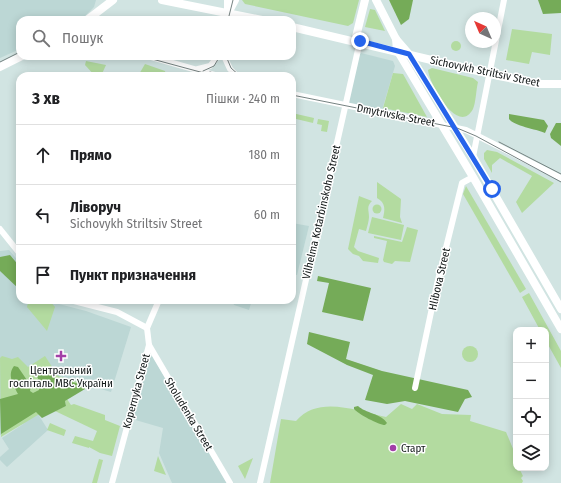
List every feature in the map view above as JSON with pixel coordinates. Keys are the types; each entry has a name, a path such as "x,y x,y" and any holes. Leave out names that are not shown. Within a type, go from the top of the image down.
{"main road":[{"path":"92,16 113,0"},
{"path":"162,0 223,16"},
{"path":"227,16 228,0"},
{"path":"227,16 235,0"},
{"path":"357,41 365,0"},
{"path":"376,0 396,39 409,54 473,157 561,309"},
{"name":"Sichovykh Striltsiv Street","path":"296,27 397,50 490,74 538,84 561,84"},
{"path":"396,39 397,50 473,176 561,329"},
{"path":"0,67 16,59"}],"street":[{"path":"473,157 504,0"},
{"name":"Vilhelma Kotarbinskoho Street","path":"260,483 345,105 357,41"},
{"path":"162,60 202,72"},
{"path":"192,69 207,68 216,60"},
{"path":"226,60 233,72"},
{"name":"Dmytrivska Street","path":"296,95 453,126 477,134 561,178"},
{"name":"Hlibova Street","path":"415,388 437,284 462,183 473,176"},
{"path":"0,229 16,249"},
{"path":"86,304 117,312 147,328"},
{"name":"Kopernyka Street","path":"112,483 149,345 147,328 157,304"},
{"name":"Sholudenka Street","path":"149,345 230,483"}],"shaded area":[{"path":"0,0 96,0 94,7 85,16 16,16 16,51 0,58"},
{"path":"361,53 393,61 395,66 382,110 347,103 358,56"},
{"path":"296,224 309,226 296,275"},
{"name":"Центральний госпіталь МВС України","path":"9,250 16,258 16,304 59,304 86,311 131,327 111,392 87,385 38,414 48,430 7,467 0,460 0,457 9,449 2,438 25,423 0,435 0,251"},
{"path":"234,304 251,304 249,310"},
{"path":"152,356 227,483 172,483 159,453 163,428 132,419 147,359"}],"green space":[{"path":"242,0 359,0 353,23 348,26 245,4"},
{"path":"389,0 413,0 409,19 401,25"},
{"path":"538,0 561,0 561,13 543,14"},
{"path":"370,9 375,10 385,31 365,27"},
{"path":"512,29 552,34 550,55 532,52 529,64 506,60"},
{"path":"456,41 461,46 456,51 451,46"},
{"path":"86,61 106,65 103,72 91,72 85,65"},
{"path":"145,64 165,72 140,72"},
{"path":"432,68 473,78 478,82 474,106 467,116 460,117 445,105 433,86 428,70"},
{"path":"393,73 403,74 427,117 383,108"},
{"path":"296,114 314,118 313,123 296,119"},
{"path":"509,114 544,120 548,126 545,133 515,124 509,119"},
{"path":"318,119 329,121 327,132 321,131 322,125 317,124"},
{"path":"556,123 561,123 561,146 551,138 550,134"},
{"path":"487,150 497,152 554,183 522,213 516,202 532,176 500,158 492,165 492,173 484,159 484,153"},
{"path":"377,182 401,199 400,217 402,223 383,218 384,207 382,202 377,198"},
{"path":"466,186 526,289 520,293 463,194"},
{"path":"359,196 372,201 368,207 369,219 366,231 359,229 354,247 358,251 379,258 378,263 363,261 359,256 353,254 348,249"},
{"path":"377,204 382,209 377,214 372,209"},
{"path":"372,217 404,225 401,240 368,233"},
{"path":"407,227 418,230 410,262 395,261 392,264 384,262 383,260 387,241 374,238 374,236 402,242"},
{"path":"10,255 16,262 16,286 0,271 0,257"},
{"path":"318,276 371,288 363,321 322,312 329,283 317,281"},
{"path":"529,293 548,327 538,327 522,297"},
{"path":"28,304 52,304 55,307 47,331 27,307"},
{"path":"549,329 561,351 561,368 549,346"},
{"path":"309,332 350,342 346,359 382,371 468,390 472,397 465,399 458,412 405,401 387,404 365,400 373,375 347,365 307,344"},
{"path":"470,346 476,348 478,354 476,360 470,362 464,360 462,354 464,348"},
{"path":"2,356 12,359 18,357 28,367 45,356 58,376 88,385 1,437 0,358"},
{"path":"14,366 18,367 31,386 30,391 33,393 39,390 40,383 36,374 48,368 54,378 84,385 85,389 65,401 66,406 42,418 36,412 1,434 0,399 18,394 11,376"},
{"path":"67,399 71,405 74,404 105,415 105,420 120,426 112,456 100,453 89,447 72,443 75,436 93,441 97,431 55,411 66,406 65,401"},
{"name":"Старт","path":"401,404 412,409 417,404 442,414 471,415 470,421 506,432 513,449 513,471 520,471 523,476 521,478 523,481 522,483 270,483 281,419 296,421 305,413 327,407 350,409 386,417"},
{"path":"358,406 385,420 387,423 382,425 364,416 354,409 354,407"},
{"path":"50,423 66,430 64,436 47,430"},
{"path":"158,456 166,475 154,471"},
{"path":"253,458 245,479 238,466"},
{"path":"99,459 103,460 97,483 92,483"}],"tram line":[{"path":"229,16 233,0"},
{"path":"0,62 16,54"},
{"path":"156,60 200,72"},
{"path":"203,71 214,66 218,60"},
{"path":"228,60 231,68 236,72"},
{"path":"296,96 457,128 476,136 561,182"},
{"path":"499,142 561,174"}],"place":[{"name":"Центральний госпіталь МВС України","path":"61,356"},
{"name":"Старт","path":"393,448"}],"route":[{"path":"360,41 409,54 492,189"}]}
